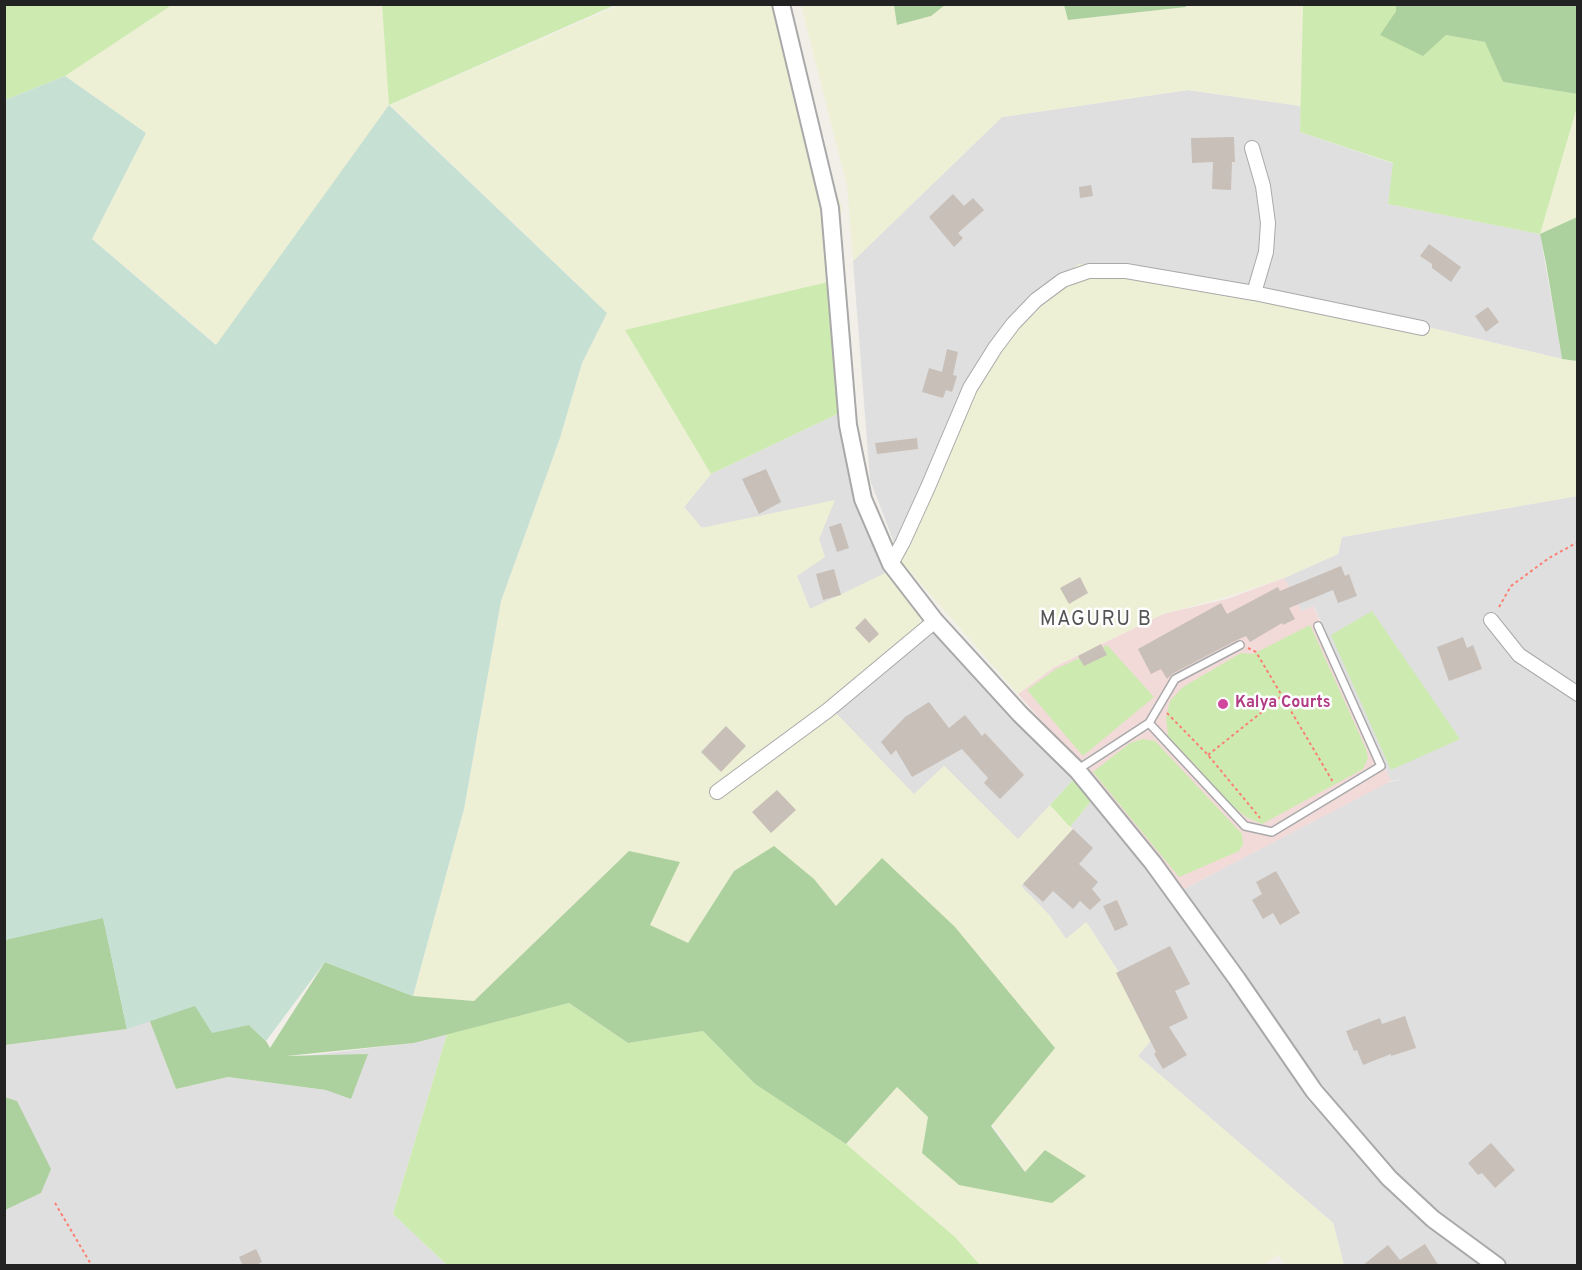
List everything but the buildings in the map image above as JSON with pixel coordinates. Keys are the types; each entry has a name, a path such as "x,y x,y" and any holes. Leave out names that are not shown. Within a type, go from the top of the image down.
{"street":[{"path":"781,4 830,208 848,425 863,499 891,564 935,621 1020,714 1077,770 1153,863 1314,1091 1389,1178 1433,1219 1497,1266"},
{"path":"1252,148 1263,186 1268,223 1266,252 1254,293"},
{"path":"891,564 928,487 969,388 1012,324 1036,300 1063,280 1089,271 1125,271 1254,293 1422,328"},
{"path":"1491,620 1519,655 1578,694"},
{"path":"717,792 827,711 935,621"}],"lane":[{"path":"1149,723 1245,826 1272,832 1381,766 1318,626"},
{"path":"1077,770 1149,723 1175,678 1240,645"}],"path":[{"path":"1491,620 1511,586 1549,558 1578,542"},
{"path":"1240,645 1256,652 1339,792"},
{"path":"1208,755 1282,696"},
{"path":"1159,705 1208,755 1272,832"},
{"path":"56,1203 92,1266"}],"shaded area":[{"path":"1188,90 1301,106 1300,132 1394,164 1388,204 1540,234 1562,359 1369,313 895,545 870,480 853,261 1002,117"},
{"path":"846,410 890,571 810,610 797,576 819,539 827,503 701,528 684,507 711,474"},
{"path":"1577,496 1577,1265 1505,1265 1436,1213 1390,1170 1287,1040 1180,891 1386,783 1403,779 1391,781 1314,607 1302,612 1284,578 1338,554 1342,537"},
{"path":"1284,578 1302,611 1313,606 1391,781 1180,891 1086,772 1018,694 1054,667 1163,614 1227,599"},
{"path":"922,630 938,632 1073,780 1018,840 944,766 914,795 830,707"},
{"path":"1091,801 1122,834 1188,928 1210,954 1307,1099 1375,1176 1416,1215 1480,1265 1344,1265 1333,1223 1138,1056 1152,1039 1118,971 1087,923 1066,939 1050,916 1021,886"},
{"path":"149,1018 176,1089 228,1077 325,1090 304,1056 414,1043 447,1034 393,1214 447,1265 5,1265 4,1210 41,1193 17,1101 5,1097 5,1045 127,1029"}],"green space":[{"path":"382,4 615,4 615,5 389,105"},
{"path":"894,4 945,5 931,16 897,25"},
{"path":"1186,4 1186,7 1068,20 1064,5"},
{"path":"5,5 172,5 65,76 5,100"},
{"path":"172,5 382,5 390,105 217,345 92,239 146,133 65,76"},
{"path":"619,5 777,5 780,37 842,207 832,281 625,330 711,474 684,507 702,528 835,500 819,539 825,557 797,576 810,609 890,571 919,614 922,630 830,707 914,794 944,766 1018,839 1050,805 1073,829 1021,886 1050,916 1066,939 1086,922 1118,971 1152,1039 1138,1056 1333,1223 1344,1265 1286,1265 1278,1255 1262,1266 980,1265 955,1237 846,1144 897,1086 928,1117 1026,1172 836,906 814,879 734,871 688,944 650,926 629,851 474,1001 413,996 464,809 501,601 560,438 582,363 607,313 390,105"},
{"path":"801,5 1064,5 1069,20 1186,7 1186,5 1303,5 1301,106 1188,90 1002,117 853,261 847,186"},
{"path":"1303,5 1396,5 1396,11 1381,35 1446,35 1486,42 1503,82 1577,94 1577,107 1540,234 1388,204 1393,163 1300,132"},
{"path":"1396,5 1577,5 1577,94 1503,82 1485,42 1446,35 1423,56 1380,35 1396,11"},
{"path":"65,76 146,133 92,239 216,345 389,105 607,313 582,363 560,438 501,601 464,809 413,996 325,962 266,1041 249,1025 212,1033 195,1006 127,1029 103,918 5,940 5,100"},
{"path":"1577,107 1577,217 1540,234"},
{"path":"1577,217 1577,361 1562,359 1540,234"},
{"path":"1079,264 1171,272 1369,313 1577,361 1577,496 1342,537 1338,554 1284,578 1163,614 1054,667 1018,694 892,551 926,486 965,388 1034,293"},
{"path":"832,281 846,410 711,474 625,330"},
{"path":"1372,611 1460,739 1391,770 1331,635"},
{"path":"1310,625 1368,758 1363,769 1262,824 1246,817 1234,807 1168,736 1166,717 1170,701 1183,687 1241,653 1253,654"},
{"path":"1107,645 1154,697 1083,756 1027,690 1056,669"},
{"path":"1142,739 1155,741 1242,834 1243,844 1239,851 1179,877 1093,772 1130,743"},
{"path":"1073,780 1091,801 1070,827 1050,805"},
{"path":"774,846 814,879 836,906 882,858 955,927 1055,1048 991,1126 1025,1172 1045,1150 1086,1176 1052,1203 959,1185 922,1153 928,1117 897,1087 846,1144 755,1084 703,1031 628,1043 569,1003 414,1043 286,1056 368,1054 351,1099 326,1090 228,1077 176,1089 149,1019 195,1005 249,1025 270,1048 325,962 413,996 474,1001 629,851 680,862 650,925 688,943 734,871"},
{"path":"103,917 127,1029 5,1045 4,940"},
{"path":"569,1003 628,1043 703,1031 755,1084 846,1144 955,1237 980,1265 447,1265 393,1214 447,1034"},
{"path":"5,1097 17,1101 51,1169 41,1193 5,1210"}],"place":[{"name":"Kalya Courts","path":"1223,704"}],"district":[{"name":"MAGURU B","path":"1096,621"}]}
